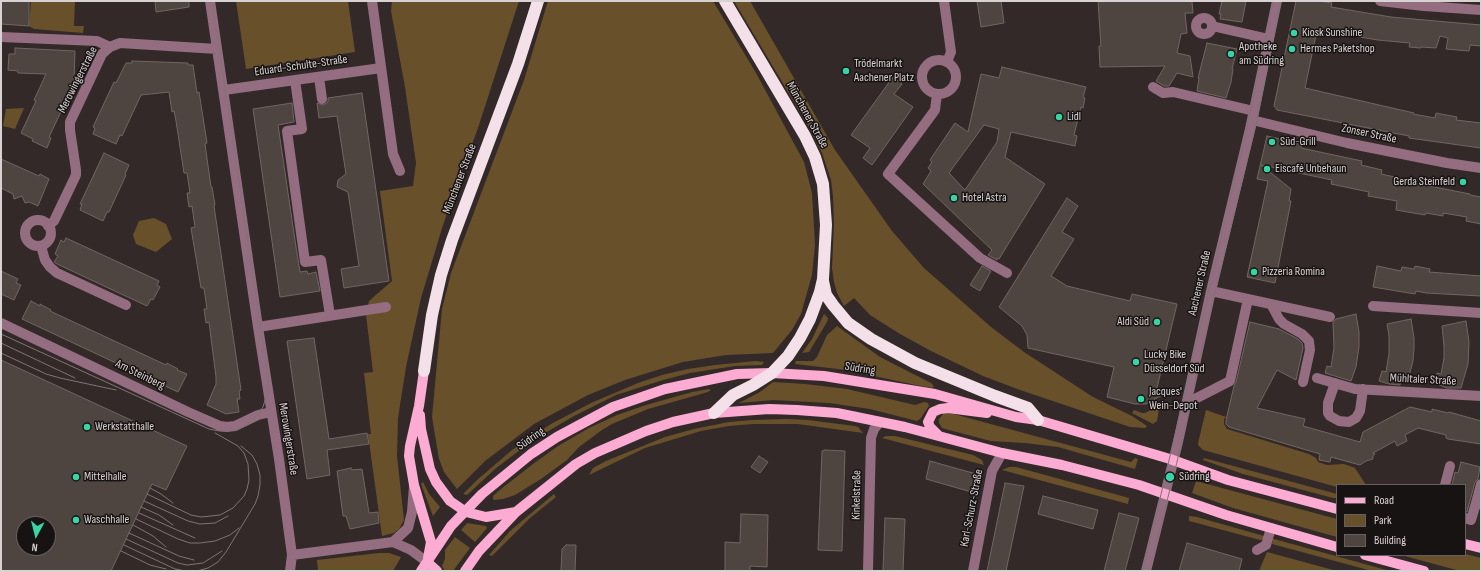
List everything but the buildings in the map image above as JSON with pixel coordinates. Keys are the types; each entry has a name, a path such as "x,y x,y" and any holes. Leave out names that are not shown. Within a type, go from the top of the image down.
{"highway":[{"name":"Münchener Straße","path":"424,371 441,275 452,240 518,64 538,1"},
{"name":"Münchener Straße","path":"725,1 805,136 815,157 822,180 826,210 823,278"},
{"path":"714,413 733,395 772,373 788,356 806,327 816,306 823,278"},
{"path":"823,278 826,295 833,305 848,322 872,340 915,363 989,394 1028,408 1038,420"}],"main road":[{"path":"424,371 419,406 408,456 414,485 431,542 427,562 437,571"},
{"name":"Südring","path":"421,571 451,526 482,494 532,454 557,437 613,407 665,389 702,380 737,374 772,373 824,376 935,394 1016,416 1038,420 1174,461 1228,480 1336,509"},
{"path":"419,406 421,429 427,456 436,482 450,501 466,512 486,517 516,512"},
{"path":"940,436 933,431 928,422 933,412 940,409 948,408 1016,416"},
{"path":"465,571 479,551 516,512 576,464 646,431 673,422 714,413 769,410 797,410 837,413 940,436 1002,453 1106,476 1226,515 1336,547"},
{"path":"1466,544 1481,548"},
{"path":"1369,556 1424,571"}],"street":[{"name":"Merowingerstraße","path":"210,1 279,459 292,555 290,571"},
{"path":"372,1 393,154 400,171"},
{"path":"944,1 951,52 947,62"},
{"name":"Aachener Straße","path":"1146,571 1174,461 1211,291 1253,115 1277,1"},
{"path":"1380,1 1481,10"},
{"path":"1212,26 1269,39"},
{"path":"1,37 97,40 110,47"},
{"name":"Merowingerstraße","path":"41,246 50,238 48,226 54,220 76,175 70,122 102,54 110,47 120,43 217,49"},
{"path":"936,60 947,62 955,69 956,80 954,85 947,92 937,94 927,89 924,85 922,74 927,65 936,60"},
{"name":"Eduard-Schulte-Straße","path":"224,90 381,68"},
{"path":"319,77 322,99"},
{"path":"296,80 302,129 286,131 305,262 322,260 330,315"},
{"name":"Zonser Straße","path":"1153,87 1163,93 1173,92 1347,143 1447,163 1481,168"},
{"path":"937,94 935,110 888,174 980,258 1007,273"},
{"path":"48,226 42,222 35,221 30,223 26,229 26,237 28,241 34,245 41,246 45,260 50,267 57,273 126,305"},
{"path":"1211,291 1330,317"},
{"path":"1187,403 1230,381 1248,299"},
{"path":"1271,304 1279,319 1284,324 1302,334 1309,341 1310,350 1303,382"},
{"path":"1373,306 1481,313"},
{"path":"258,327 386,307"},
{"name":"Am Steinberg","path":"1,323 220,426 235,426 262,413 271,412"},
{"name":"Mühltaler Straße","path":"1317,378 1363,390 1481,396"},
{"path":"1335,383 1328,403 1328,413 1330,416 1339,421 1349,422 1356,418 1360,411 1363,390"},
{"name":"Kinkelstraße","path":"868,571 871,438 874,429 880,422"},
{"name":"Karl-Schurz-Straße","path":"973,571 992,471 1002,453"},
{"path":"1445,484 1450,466"},
{"path":"1466,519 1471,520 1478,504 1481,484"},
{"path":"393,542 408,528 412,512 414,485"},
{"path":"1257,550 1266,545 1271,528"},
{"path":"292,555 393,542 411,550 427,562"}],"green space":[{"path":"31,1 75,1 74,26 84,26 83,33 34,29 29,26"},
{"path":"236,1 348,1 355,52 246,69"},
{"path":"392,1 519,1 479,125 443,225 421,298 406,367 398,418 397,456 404,520 399,529 394,533 382,536 368,434 371,434 364,373 373,372 366,315 369,301 392,281 380,191 413,186 416,163 405,87 391,11"},
{"path":"548,1 713,1 756,73 804,162 812,193 815,245 812,275 801,314 792,330 773,353 726,355 683,362 625,380 588,395 534,424 485,461 457,489 444,472 439,459 432,417 442,309 451,273 524,80"},
{"path":"734,1 750,1 835,150 892,231 924,268 991,327 1024,352 1093,397 1132,416 1147,426 1145,428 1130,427 983,376 900,334 870,315 854,298 844,306 837,293 834,282 832,268 834,224 833,196 831,180 822,153 809,127"},
{"path":"24,108 15,129 3,126 6,109"},
{"path":"154,218 166,224 172,239 156,252 136,244 133,235 139,221"},
{"path":"824,314 828,318 827,322 809,352 802,353 812,339"},
{"path":"837,326 880,357 931,383 934,386 932,388 846,370 795,364 796,361 813,361 817,357 827,335"},
{"path":"756,361 764,362 762,365 735,366 690,373 616,395 574,416 533,440 495,469 467,495 463,494 512,450 551,424 591,403 638,383 662,375 688,369"},
{"path":"773,382 847,389 915,405 924,402 928,403 929,406 917,421 870,409 829,403 773,400 739,403 760,392"},
{"path":"709,389 711,390 708,392 648,409 612,424 579,447 567,460 541,479 515,495 503,499 493,499 493,496 501,489 533,464 558,446 589,428 617,415 646,405 692,392"},
{"path":"1151,408 1159,409 1157,421 1153,424 1132,413 1134,410 1145,413"},
{"path":"1206,410 1226,417 1224,419 1224,424 1227,429 1309,454 1316,458 1318,462 1327,465 1344,464 1355,468 1365,484 1336,484 1336,487 1203,450 1198,443"},
{"path":"944,413 950,413 1131,462 1135,458 1138,459 1135,469 1058,447 991,441 942,428 939,423 939,419"},
{"path":"786,419 808,420 855,426 858,427 863,433 798,424 753,424 729,426 701,431 645,448 589,475 593,468 606,461 665,437 729,422"},
{"path":"886,436 895,436 973,455 982,460 984,465 882,438"},
{"path":"1204,458 1336,494 1336,498 1243,474 1203,460"},
{"path":"1009,467 1016,467 1129,498 1128,504 1002,470"},
{"path":"1196,481 1336,519 1336,537 1233,508 1192,493"},
{"path":"423,482 429,494 440,507 433,516 421,484"},
{"path":"554,494 556,497 530,518 492,556 489,555 510,531"},
{"path":"1189,516 1264,536 1264,539 1260,540 1189,521"},
{"path":"467,523 486,526 487,528 475,542 461,530"},
{"path":"455,537 470,548 453,571 445,571 442,566 445,559 445,550"},
{"path":"1273,539 1390,571 1372,571 1272,544"},
{"path":"1267,552 1337,571 1259,571"},
{"path":"389,553 401,557 393,571 318,571 317,560"},
{"path":"1466,554 1481,558 1481,571 1460,571 1405,556 1466,556"}],"tram line":[{"path":"1,334 209,429 227,431 243,427 253,420 263,407 268,390 268,377 212,1"},
{"path":"1143,571 1247,128 1273,1"},
{"path":"1149,571 1177,462 1215,292 1257,121 1281,1"},
{"path":"1,343 75,378"},
{"path":"1,353 46,374 116,390"},
{"path":"147,494 191,515 201,517 220,515 233,508 244,496 247,489 249,480 248,464 244,453 238,446 215,433"},
{"path":"197,571 208,568 218,562 226,552 255,504 258,496 260,475 257,464 252,455 241,446"},
{"path":"150,488 173,503"},
{"path":"144,501 188,521 200,524 215,523 228,516"},
{"path":"141,507 159,515 173,525"},
{"path":"139,513 195,538"},
{"path":"136,519 178,539 190,543 215,541 230,535 239,528"},
{"path":"133,525 153,536 166,547"},
{"path":"129,533 179,556 194,560"},
{"path":"126,539 178,563 187,565 203,563 222,551"},
{"path":"124,545 175,569 186,571"},
{"path":"121,551 150,565 166,569"}],"place":[{"name":"Kiosk Sunshine","path":"1294,33"},
{"name":"Hermes Paketshop","path":"1292,49"},
{"name":"Apotheke am Südring","path":"1231,54"},
{"name":"Trödelmarkt Aachener Platz","path":"846,71"},
{"name":"Lidl","path":"1059,117"},
{"name":"Süd-Grill","path":"1272,142"},
{"name":"Eiscafé Unbehaun","path":"1267,169"},
{"name":"Gerda Steinfeld","path":"1463,182"},
{"name":"Hotel Astra","path":"954,198"},
{"name":"Pizzeria Romina","path":"1254,272"},
{"name":"Aldi Süd","path":"1157,322"},
{"name":"Lucky Bike Düsseldorf Süd","path":"1136,362"},
{"name":"Jacques' Wein-Depot","path":"1141,399"},
{"name":"Werkstatthalle","path":"87,427"},
{"name":"Mittelhalle","path":"76,477"},
{"name":"Südring","path":"1170,477"},
{"name":"Waschhalle","path":"76,520"}]}
